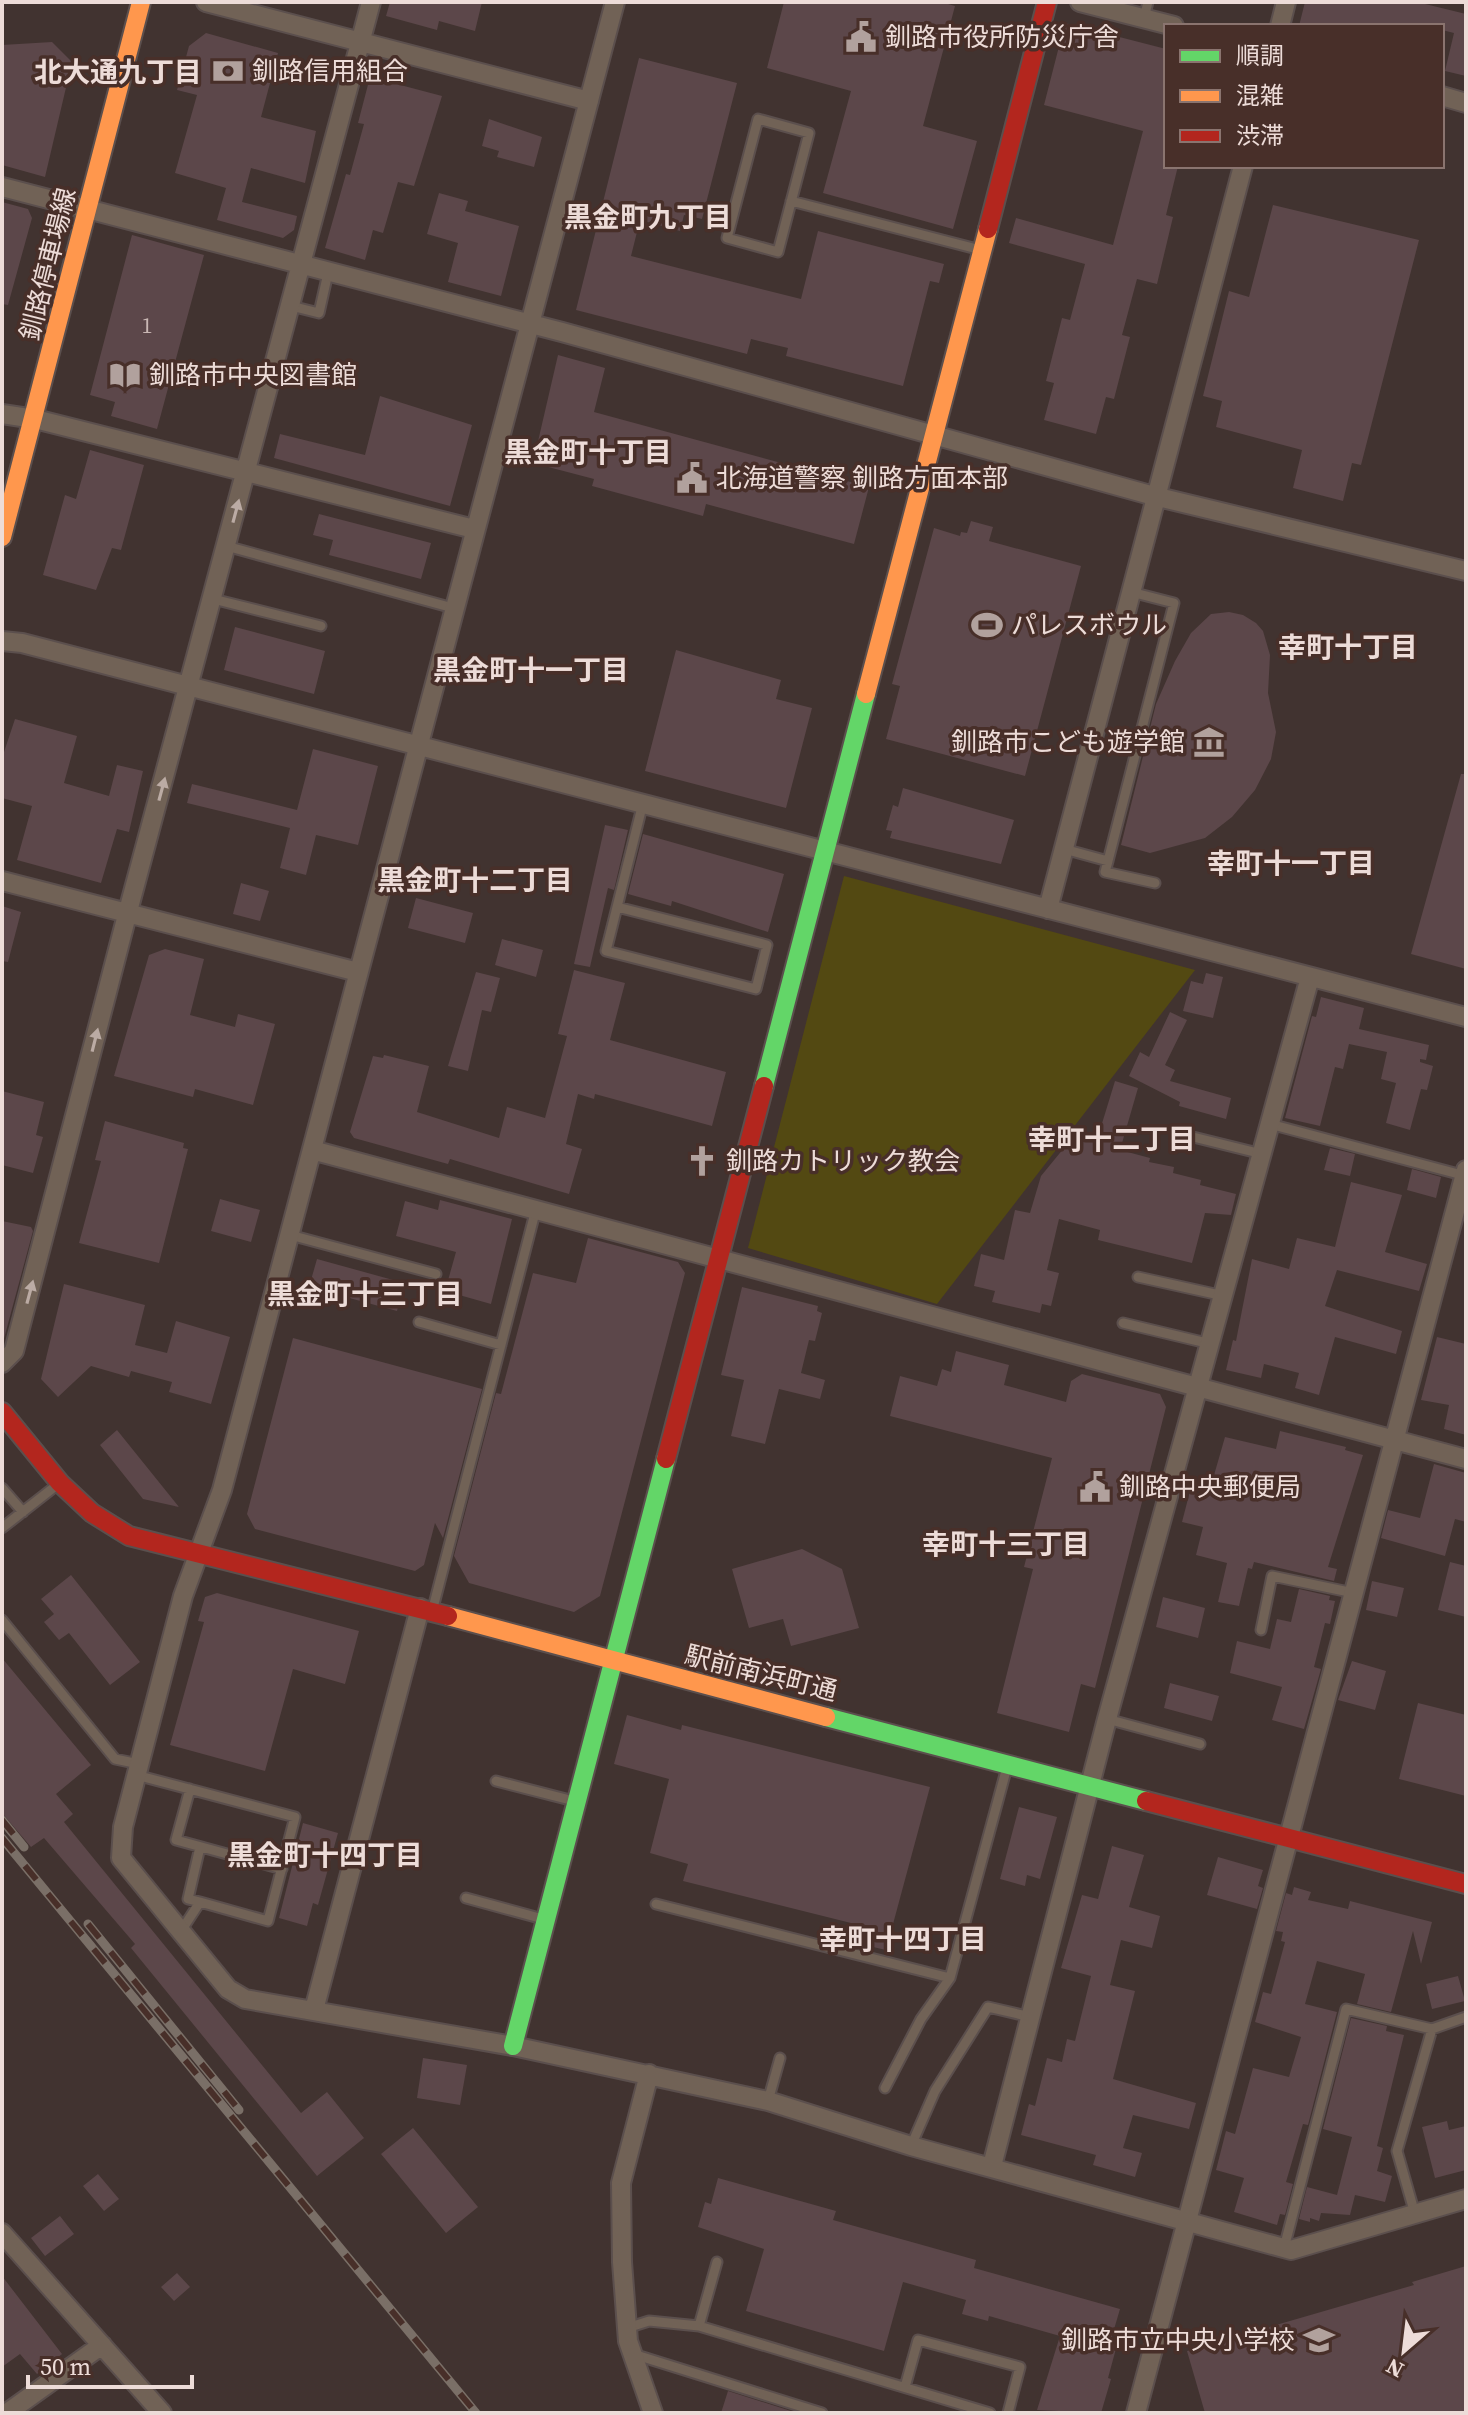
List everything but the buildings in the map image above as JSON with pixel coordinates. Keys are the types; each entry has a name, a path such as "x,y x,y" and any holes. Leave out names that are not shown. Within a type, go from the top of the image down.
{"street":[{"name":"釧路停車場線","path":"2,537 141,2"},
{"path":"206,2 589,101"},
{"path":"2,1363 14,1351 371,2"},
{"path":"615,2 416,745 218,1503 183,1596 123,1827 121,1858 228,1989 245,1999 513,2046 768,2101 911,2146 1291,2250 1466,2199"},
{"path":"513,2046 1047,2"},
{"path":"1080,2 1146,10 1170,24"},
{"path":"1280,24 1286,2"},
{"path":"1444,97 1466,103"},
{"path":"1048,909 1242,168"},
{"path":"2,187 529,323 934,432 1154,496 1466,571"},
{"path":"2,414 35,419 474,529"},
{"path":"2,641 643,803 1466,1017"},
{"path":"2,881 358,972"},
{"path":"992,2166 1107,1719 1310,977"},
{"path":"312,1150 1466,1459"},
{"path":"1136,2413 1466,1174"},
{"path":"2,1412 60,1483"},
{"name":"駅前南浜町通","path":"60,1483 106,1525 129,1536 198,1556 426,1610 1466,1884"},
{"path":"314,2010 426,1610"},
{"path":"649,2074 621,2183 627,2328 653,2413"},
{"path":"2,2233 162,2413"},
{"path":"7,2413 102,2345"}],"lane":[{"path":"758,119 809,133 791,201 778,252 727,238 758,119"},
{"path":"791,201 981,250"},
{"path":"291,306 319,313 328,273"},
{"path":"226,546 453,608"},
{"path":"1131,592 1174,603 1105,872 1155,883"},
{"path":"213,599 321,626"},
{"path":"617,907 767,945 756,989 606,951 617,907 643,803"},
{"path":"1064,849 1108,861"},
{"path":"1270,1124 1466,1174"},
{"path":"1185,1135 1262,1154"},
{"path":"426,1610 536,1209"},
{"path":"290,1235 436,1274"},
{"path":"1138,1277 1224,1296"},
{"path":"419,1322 501,1345"},
{"path":"1123,1323 1211,1344"},
{"path":"2,1528 60,1483"},
{"path":"2,1488 23,1512"},
{"path":"1261,1630 1272,1576 1354,1593"},
{"path":"2,1620 115,1759 190,1789 295,1817 268,1921 188,1899 200,1847"},
{"path":"1107,1719 1200,1744"},
{"path":"885,2088 921,2019 950,1978 1007,1764"},
{"path":"496,1781 577,1801"},
{"path":"190,1789 176,1840 282,1869"},
{"path":"466,1898 546,1920"},
{"path":"181,1931 200,1902"},
{"path":"656,1904 950,1978"},
{"path":"911,2146 935,2091 988,2007 1031,2017"},
{"path":"1284,2248 1346,2009 1432,2029 1466,2017"},
{"path":"1415,2214 1397,2151 1432,2029"},
{"path":"768,2101 780,2058"},
{"path":"699,2326 717,2262"},
{"path":"627,2328 649,2321 699,2326 990,2413"},
{"path":"905,2387 918,2340 1020,2367 1008,2413"},
{"path":"633,2354 822,2413"}],"shaded area":[{"path":"844,876 1195,970 937,1304 748,1248"}],"railway":[{"path":"2,1820 24,1847"},
{"path":"2,1838 476,2413"},
{"path":"88,1924 239,2110"}],"traffic: fast":[{"path":"764,1086 866,694"},
{"path":"513,2046 666,1459"},
{"path":"826,1717 1146,1801"}],"traffic: slow":[{"path":"2,537 141,2"},
{"path":"866,694 988,229"},
{"path":"448,1616 826,1717"}],"traffic: jam":[{"path":"988,229 1047,2"},
{"path":"666,1459 764,1086"},
{"path":"2,1412 60,1483"},
{"path":"60,1483 92,1513 129,1536 448,1616"},
{"path":"1146,1801 1466,1884"}],"place":[{"name":"釧路市役所防災庁舎","path":"861,37"},
{"name":"釧路信用組合","path":"228,71"},
{"name":"釧路市中央図書館","path":"125,375"},
{"name":"北海道警察 釧路方面本部","path":"692,478"},
{"name":"パレスボウル","path":"987,625"},
{"name":"釧路市こども遊学館","path":"1209,742"},
{"name":"釧路カトリック教会","path":"702,1161"},
{"name":"釧路中央郵便局","path":"1095,1487"},
{"name":"釧路市立中央小学校","path":"1319,2340"}],"district":[{"name":"北大通九丁目","path":"118,72"},
{"name":"黒金町九丁目","path":"648,217"},
{"name":"黒金町十丁目","path":"588,452"},
{"name":"幸町十丁目","path":"1348,647"},
{"name":"黒金町十一丁目","path":"531,670"},
{"name":"幸町十一丁目","path":"1291,863"},
{"name":"黒金町十二丁目","path":"475,880"},
{"name":"幸町十二丁目","path":"1112,1139"},
{"name":"黒金町十三丁目","path":"365,1294"},
{"name":"幸町十三丁目","path":"1006,1544"},
{"name":"黒金町十四丁目","path":"325,1855"},
{"name":"幸町十四丁目","path":"903,1939"}]}
